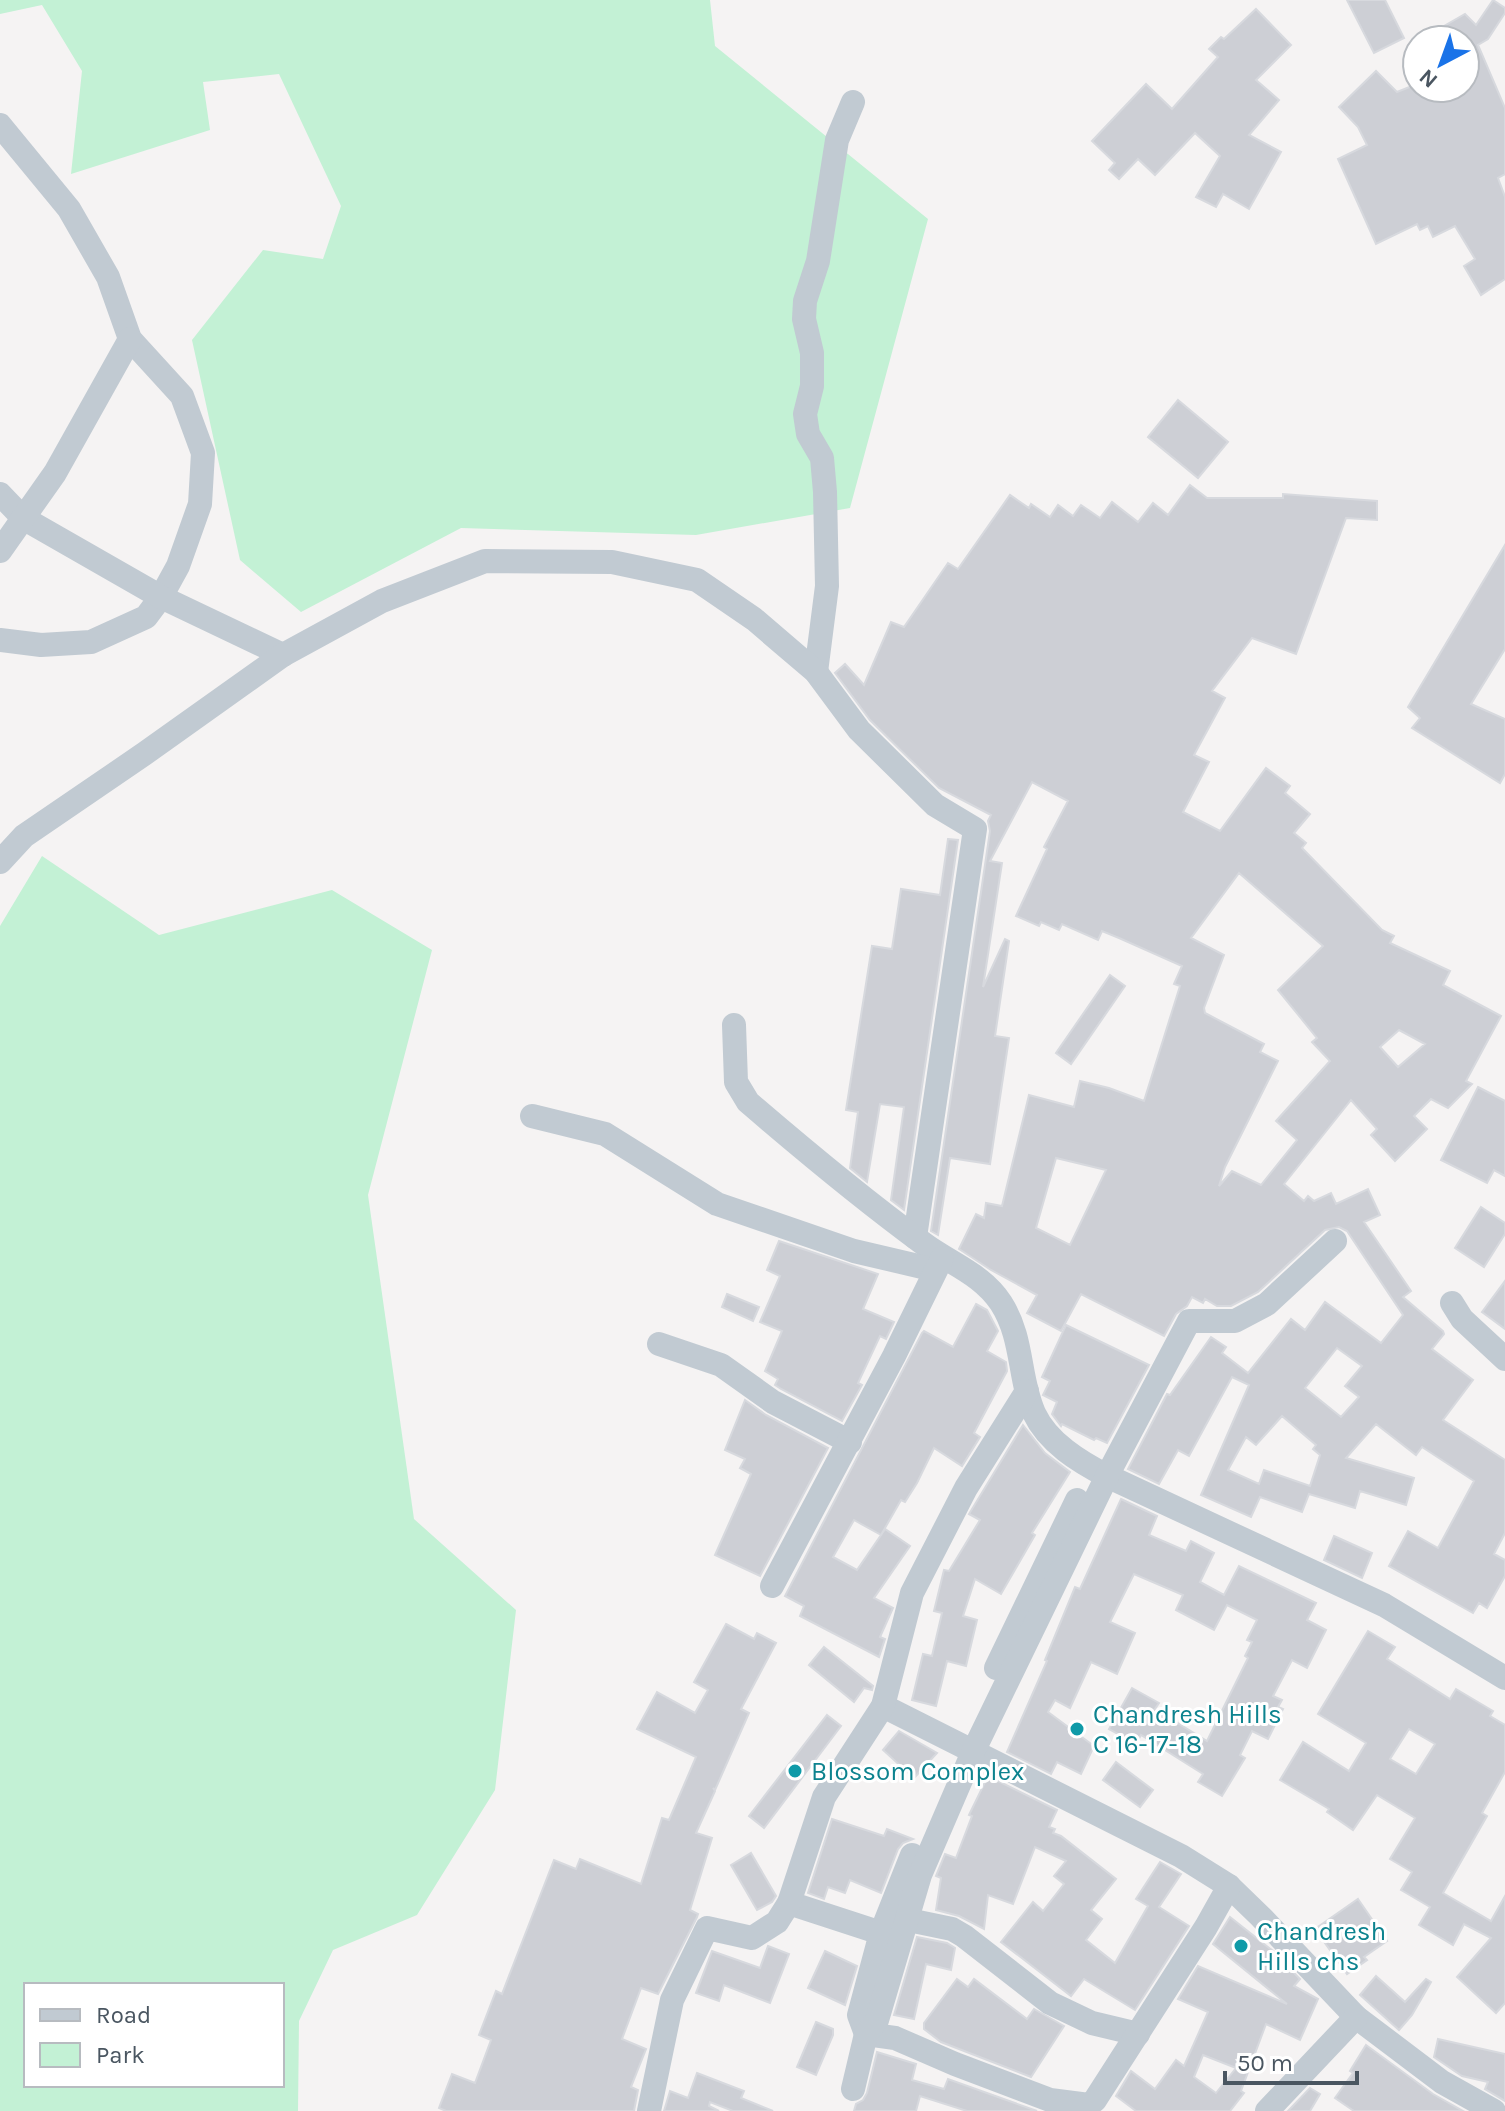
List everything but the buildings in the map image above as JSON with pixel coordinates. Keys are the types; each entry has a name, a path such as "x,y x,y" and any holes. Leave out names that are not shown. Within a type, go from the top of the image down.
{"street":[{"path":"816,672 827,586 825,492 822,458 808,434 805,414 812,386 812,353 804,319 805,301 818,261 837,140 853,102"},
{"path":"0,125 69,209 108,277 130,339 182,396 203,453 200,504 178,566 146,617 91,642 41,645 0,640"},
{"path":"0,551 78,436 130,339"},
{"path":"0,494 23,518 161,597 283,655"},
{"path":"0,862 24,836 283,655 382,601 485,561 612,562 697,580 754,619 816,672 859,730 935,805 975,829 915,1237"},
{"path":"734,1025 736,1082 748,1102 915,1237 939,1263"},
{"path":"532,1116 605,1134 717,1204 854,1251 939,1263 986,1283 1002,1304 1018,1338 1027,1391 1035,1415 1073,1457 1384,1605 1505,1678"},
{"path":"853,2089 866,2034 877,2020 892,1923 907,1865 967,1749 1100,1472 1189,1321 1235,1321 1267,1304 1335,1241"},
{"path":"772,1586 850,1442 939,1263"},
{"path":"1452,1303 1462,1319 1505,1359"},
{"path":"659,1344 721,1365 773,1402 850,1442"},
{"path":"649,2111 672,2000 707,1928 752,1938 777,1922 789,1903 824,1797 883,1706 912,1593 966,1488 1027,1391"},
{"path":"883,1706 1181,1856 1229,1886 1356,2017 1442,2082 1494,2111"},
{"path":"866,2034 895,2038 1050,2100 1089,2105 1138,2034 1229,1886"},
{"path":"789,1903 892,1923 952,1929 1050,2003 1092,2023 1138,2034"},
{"path":"1267,2111 1356,2017"}],"green space":[{"path":"0,0 710,0 715,46 928,219 850,508 696,535 461,528 301,612 240,560 192,340 263,250 323,259 341,206 279,74 203,82 210,130 71,174 82,71 42,5 0,14"},
{"path":"42,856 159,935 332,890 432,950 368,1195 414,1519 516,1610 495,1790 417,1915 333,1950 299,2021 298,2111 0,2111 0,926"}],"place":[{"name":"Chandresh Hills C 16-17-18","path":"1077,1729"},
{"name":"Blossom Complex","path":"795,1771"},
{"name":"Chandresh Hills chs","path":"1241,1946"}]}
